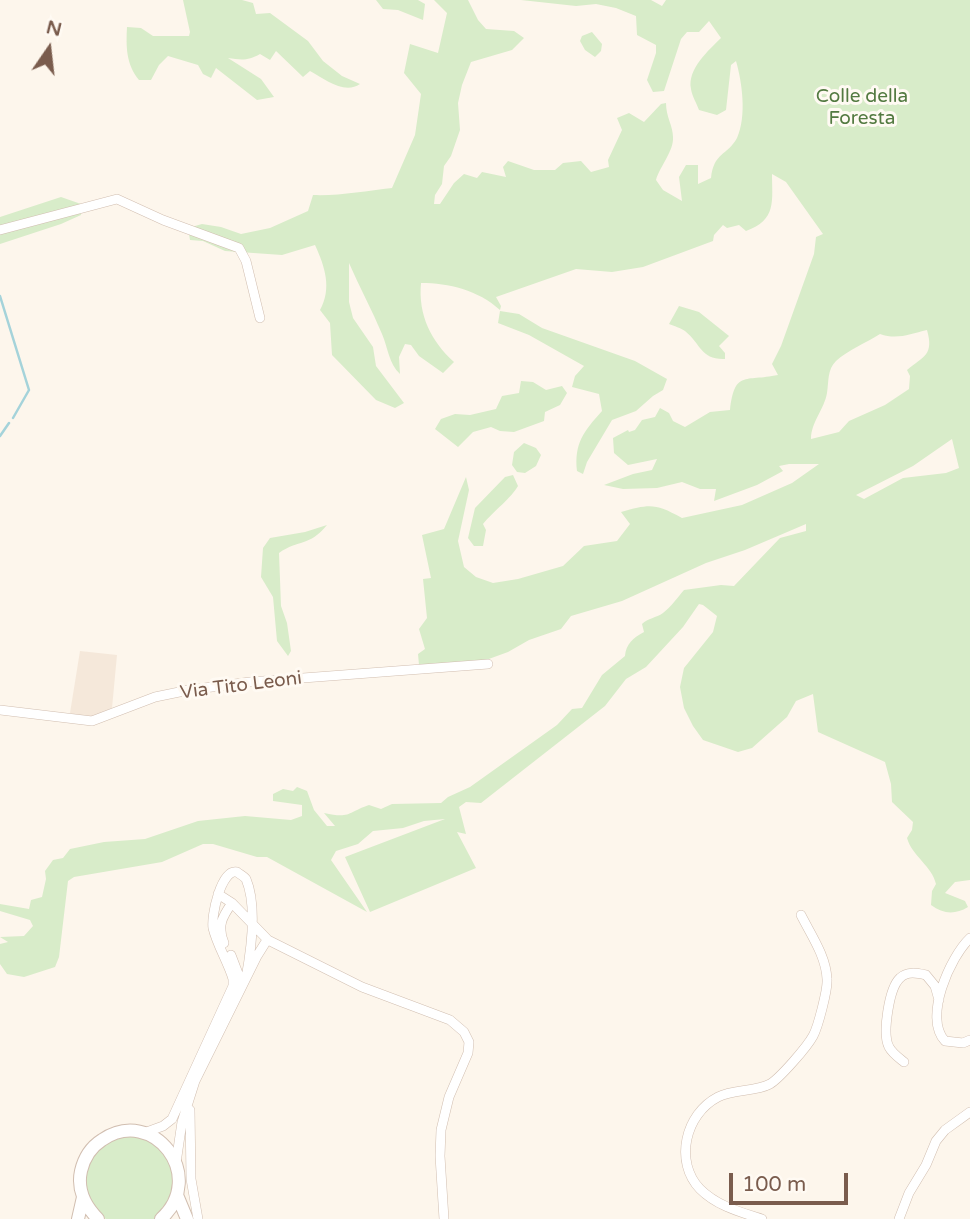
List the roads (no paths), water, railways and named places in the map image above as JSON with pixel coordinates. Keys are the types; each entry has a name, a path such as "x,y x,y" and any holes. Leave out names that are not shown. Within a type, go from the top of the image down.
{"street":[{"path":"0,230 117,199 128,202 163,220 239,248 246,261 260,318"},
{"name":"Via Tito Leoni","path":"0,710 92,721 155,697 190,690 262,681 488,664"},
{"path":"144,1133 163,1126 172,1119 233,986 233,979 213,926 218,894 228,875 238,872 246,879 251,898 252,922 246,978"},
{"path":"218,894 232,903 267,940 362,987 450,1020 464,1032 469,1042 468,1053 449,1097 441,1130 444,1219"},
{"path":"232,903 221,919 220,926 222,938 239,976 235,1000"},
{"path":"762,1219 727,1208 699,1188 689,1172 685,1156 687,1137 701,1112 718,1097 769,1084 800,1054 814,1035 828,981 820,951 801,915"},
{"path":"970,938 952,961 939,1000 937,1026 945,1041 963,1043 970,1040"},
{"path":"161,1219 173,1205 177,1195 179,1179 176,1163 182,1122 191,1095 206,1057 267,940"},
{"path":"904,1062 888,1046 887,1038 890,1002 897,980 913,973 926,975 935,986 939,1000"},
{"path":"191,1095 191,1179 198,1219"},
{"path":"899,1219 909,1192 926,1166 936,1141 945,1130 970,1112"},
{"path":"99,1219 83,1197 80,1173 90,1151 108,1136 132,1131 144,1133 163,1144 176,1163"},
{"path":"177,1195 187,1219"},
{"path":"78,1219 83,1197"}],"waterway":[{"path":"0,296 29,390 13,418"},
{"path":"0,436 9,423"}],"park label":[{"name":"Colle della Foresta","path":"862,108"}]}
